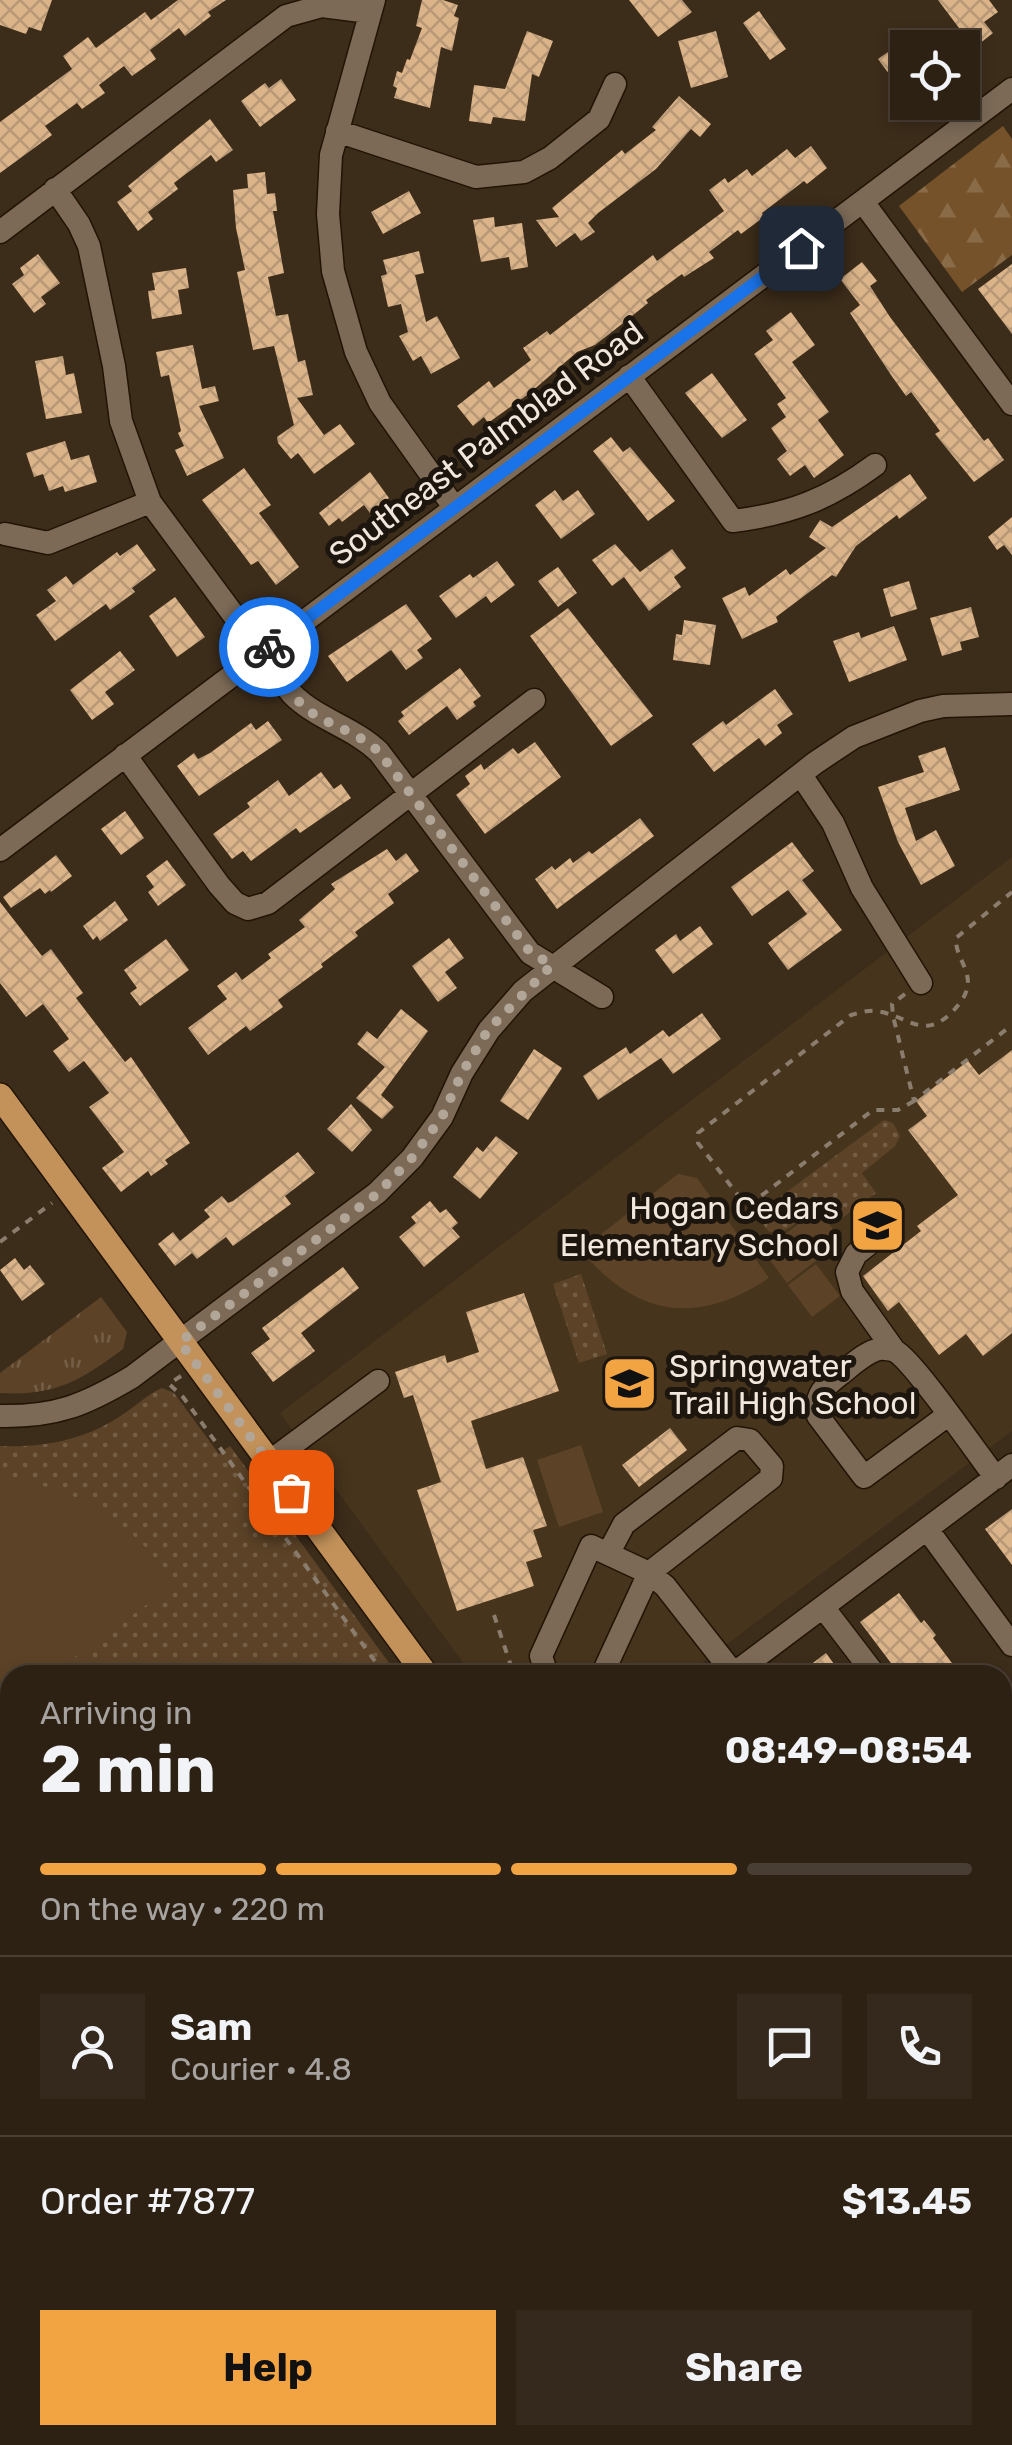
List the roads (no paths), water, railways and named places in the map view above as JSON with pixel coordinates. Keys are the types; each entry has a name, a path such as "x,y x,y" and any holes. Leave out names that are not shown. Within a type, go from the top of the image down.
{"main road":[{"path":"0,1096 419,1665"}],"street":[{"path":"0,232 286,16 322,6 372,6 331,156 328,214 334,271 346,326 380,403 454,507"},
{"path":"338,131 476,176 524,172 550,158 599,119 615,84"},
{"name":"Southeast Palmblad Road","path":"0,850 1012,90"},
{"path":"56,189 80,224 89,246 121,421 150,502 305,706 369,742 530,952 602,996"},
{"path":"862,202 1012,404"},
{"path":"629,376 733,521 776,515 830,495 874,465"},
{"path":"5,534 48,543 150,502"},
{"path":"125,756 219,885 235,903 248,909 268,903 534,700"},
{"path":"0,1416 52,1412 88,1403 132,1378 377,1194 412,1158 442,1117 488,1030 552,965 854,737 905,716 944,706 1012,704"},
{"path":"801,776 833,823 862,888 922,983"},
{"path":"746,1665 1004,1472 948,1415 852,1291 847,1272 856,1254 889,1228"},
{"path":"894,1350 878,1348 862,1358 821,1389 816,1406 818,1416 864,1477 948,1415"},
{"path":"269,1462 378,1381"},
{"path":"607,1665 649,1573 771,1478 772,1466 750,1440 737,1438 624,1524 608,1554"},
{"path":"927,1529 1012,1645"},
{"path":"544,1665 541,1656 591,1546 649,1573 665,1586 725,1665"},
{"path":"823,1607 867,1665"}],"place":[{"name":"Hogan Cedars Elementary School","path":"878,1226"},
{"name":"Springwater Trail High School","path":"630,1384"}]}
